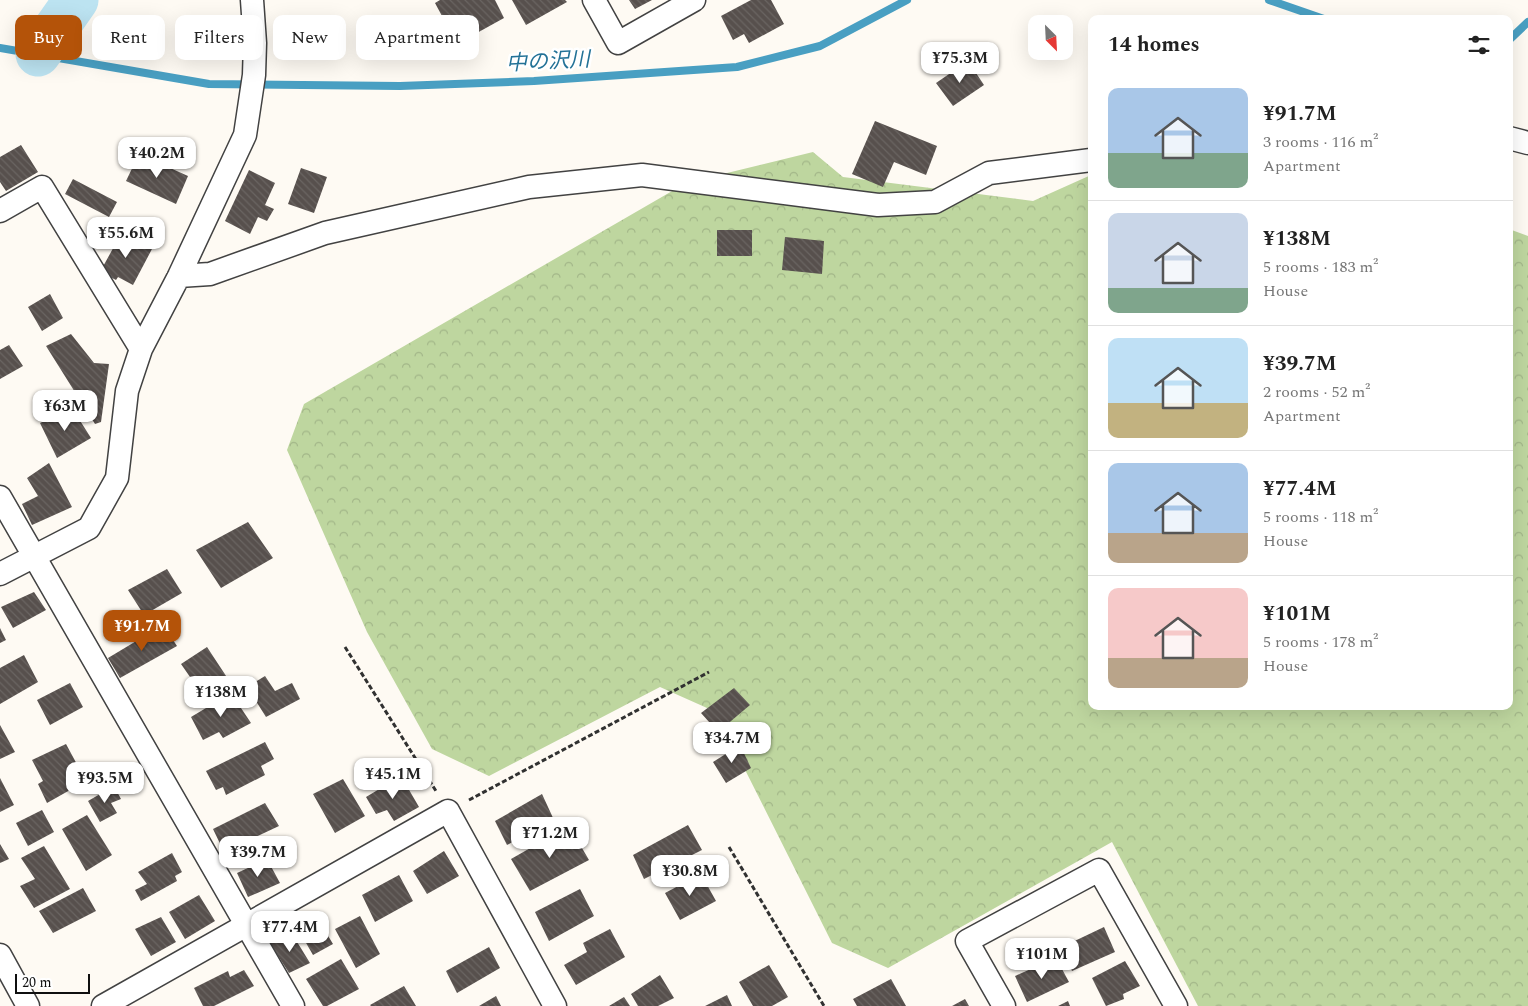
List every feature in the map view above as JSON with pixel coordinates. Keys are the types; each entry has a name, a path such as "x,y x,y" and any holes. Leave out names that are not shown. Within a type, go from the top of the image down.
{"street":[{"path":"0,574 89,528 116,478 127,391 141,349 179,276 245,135 254,74 255,43 252,0"},
{"path":"594,0 618,42 694,0"},
{"path":"1513,139 1528,143"},
{"path":"179,276 210,274 325,233 529,187 642,175 878,206 935,202 989,173 1088,160"},
{"path":"0,211 42,186 141,349"},
{"path":"0,498 293,1006"},
{"path":"103,1006 448,811 555,1006"},
{"path":"1004,1006 966,941 1099,870 1176,1006"},
{"path":"0,955 28,1006"}],"path":[{"path":"345,647 448,811 709,672"},
{"path":"729,847 824,1006"}],"green space":[{"path":"813,152 843,177 1033,201 1088,176 1088,710 1513,710 1513,230 1528,236 1528,1006 1198,1006 1112,842 888,968 832,943 716,712 660,687 489,776 432,749 367,632 287,450 304,404 686,183"}],"building":[{"path":"440,0 495,0 504,18 479,32 479,15 441,15 435,3"},
{"path":"512,0 565,0 567,2 526,25"},
{"path":"629,0 652,0 635,9"},
{"path":"751,0 771,0 784,24 749,43 744,34 733,40 721,16"},
{"path":"968,61 984,85 953,106 936,83"},
{"path":"875,121 937,146 926,175 894,162 883,187 852,174"},
{"path":"21,145 38,172 6,191 0,182 0,157"},
{"path":"139,154 188,176 176,204 126,181"},
{"path":"301,168 327,177 314,213 288,204"},
{"path":"249,170 275,183 265,205 274,209 267,221 258,217 250,234 225,221"},
{"path":"73,179 117,202 109,217 65,194"},
{"path":"717,230 752,230 752,256 717,256"},
{"path":"122,232 152,249 133,285 118,277 116,280 100,272"},
{"path":"785,237 824,241 822,274 782,270"},
{"path":"50,294 63,318 42,331 28,307"},
{"path":"71,334 94,363 109,364 101,422 95,424 46,346"},
{"path":"9,345 23,366 0,379 0,350"},
{"path":"72,408 91,438 57,458 40,423"},
{"path":"49,463 72,507 32,525 22,504 38,496 27,478"},
{"path":"248,522 273,558 221,588 196,550"},
{"path":"167,569 182,593 144,615 128,590"},
{"path":"34,592 46,610 13,628 1,607"},
{"path":"163,625 177,646 120,678 108,658"},
{"path":"0,628 6,640 0,643"},
{"path":"207,647 232,685 206,700 181,664"},
{"path":"24,655 38,682 0,704 0,668"},
{"path":"265,676 275,691 292,683 300,699 266,717 247,687"},
{"path":"70,683 83,707 50,725 37,700"},
{"path":"734,688 750,705 718,732 701,713"},
{"path":"231,693 251,723 223,738 219,732 203,740 191,717"},
{"path":"0,725 15,752 0,759"},
{"path":"265,742 274,759 261,766 265,775 226,795 223,787 216,790 206,771"},
{"path":"66,744 86,781 47,803 38,784 43,781 32,760"},
{"path":"740,745 751,768 726,783 713,762"},
{"path":"401,776 419,807 394,821 387,810 376,814 366,797"},
{"path":"0,778 14,805 0,812"},
{"path":"343,779 365,816 335,833 313,794"},
{"path":"114,786 121,799 111,803 117,813 100,822 88,801"},
{"path":"542,794 554,820 507,845 495,821"},
{"path":"265,803 279,826 224,852 213,829"},
{"path":"42,810 54,832 28,846 16,823"},
{"path":"87,815 112,855 86,871 62,829"},
{"path":"688,825 702,850 644,879 633,855"},
{"path":"569,826 589,860 530,891 511,859"},
{"path":"0,844 9,859 0,863"},
{"path":"44,846 70,889 34,908 20,886 35,879 21,858"},
{"path":"444,851 459,876 427,894 413,871"},
{"path":"172,853 182,872 175,876 177,881 141,901 135,890 147,884 138,872"},
{"path":"267,859 280,883 248,897 237,873"},
{"path":"701,874 716,901 680,920 665,893"},
{"path":"399,875 413,901 375,922 362,895"},
{"path":"83,888 96,911 53,933 39,911"},
{"path":"580,889 594,916 549,941 535,912"},
{"path":"199,895 215,921 185,939 169,912"},
{"path":"360,916 380,954 356,968 335,929"},
{"path":"161,917 176,942 151,956 135,929"},
{"path":"318,919 333,944 313,955 298,929"},
{"path":"1104,927 1115,952 1072,971 1062,947"},
{"path":"610,929 625,957 576,985 564,965 587,952 583,943"},
{"path":"291,932 310,963 289,973 270,943"},
{"path":"489,947 500,968 457,993 446,971"},
{"path":"1056,958 1069,982 1027,1002 1015,976"},
{"path":"341,959 359,989 327,1006 323,1006 306,979"},
{"path":"1125,961 1140,986 1123,994 1124,999 1106,1006 1092,978"},
{"path":"769,965 788,997 772,1006 753,1006 739,982"},
{"path":"244,970 254,986 214,1006 203,1006 194,988 228,971 230,977"},
{"path":"660,975 674,998 658,1006 638,1006 631,994"},
{"path":"891,979 906,1006 857,1006 853,999"},
{"path":"404,986 416,1006 370,1005"},
{"path":"727,995 732,1006 705,1006"},
{"path":"496,996 501,1006 479,1006"},
{"path":"624,997 630,1006 609,1006"},
{"path":"965,999 969,1006 952,1006"},
{"path":"1068,1001 1070,1006 1058,1006"}],"waterway":[{"path":"65,15 76,0"},
{"name":"中の沢川","path":"0,48 209,84 400,86 534,81 737,67 820,46 907,0"},
{"name":"中の沢川","path":"1269,0 1312,15"},
{"name":"中の沢川","path":"1513,36 1528,22"}]}
